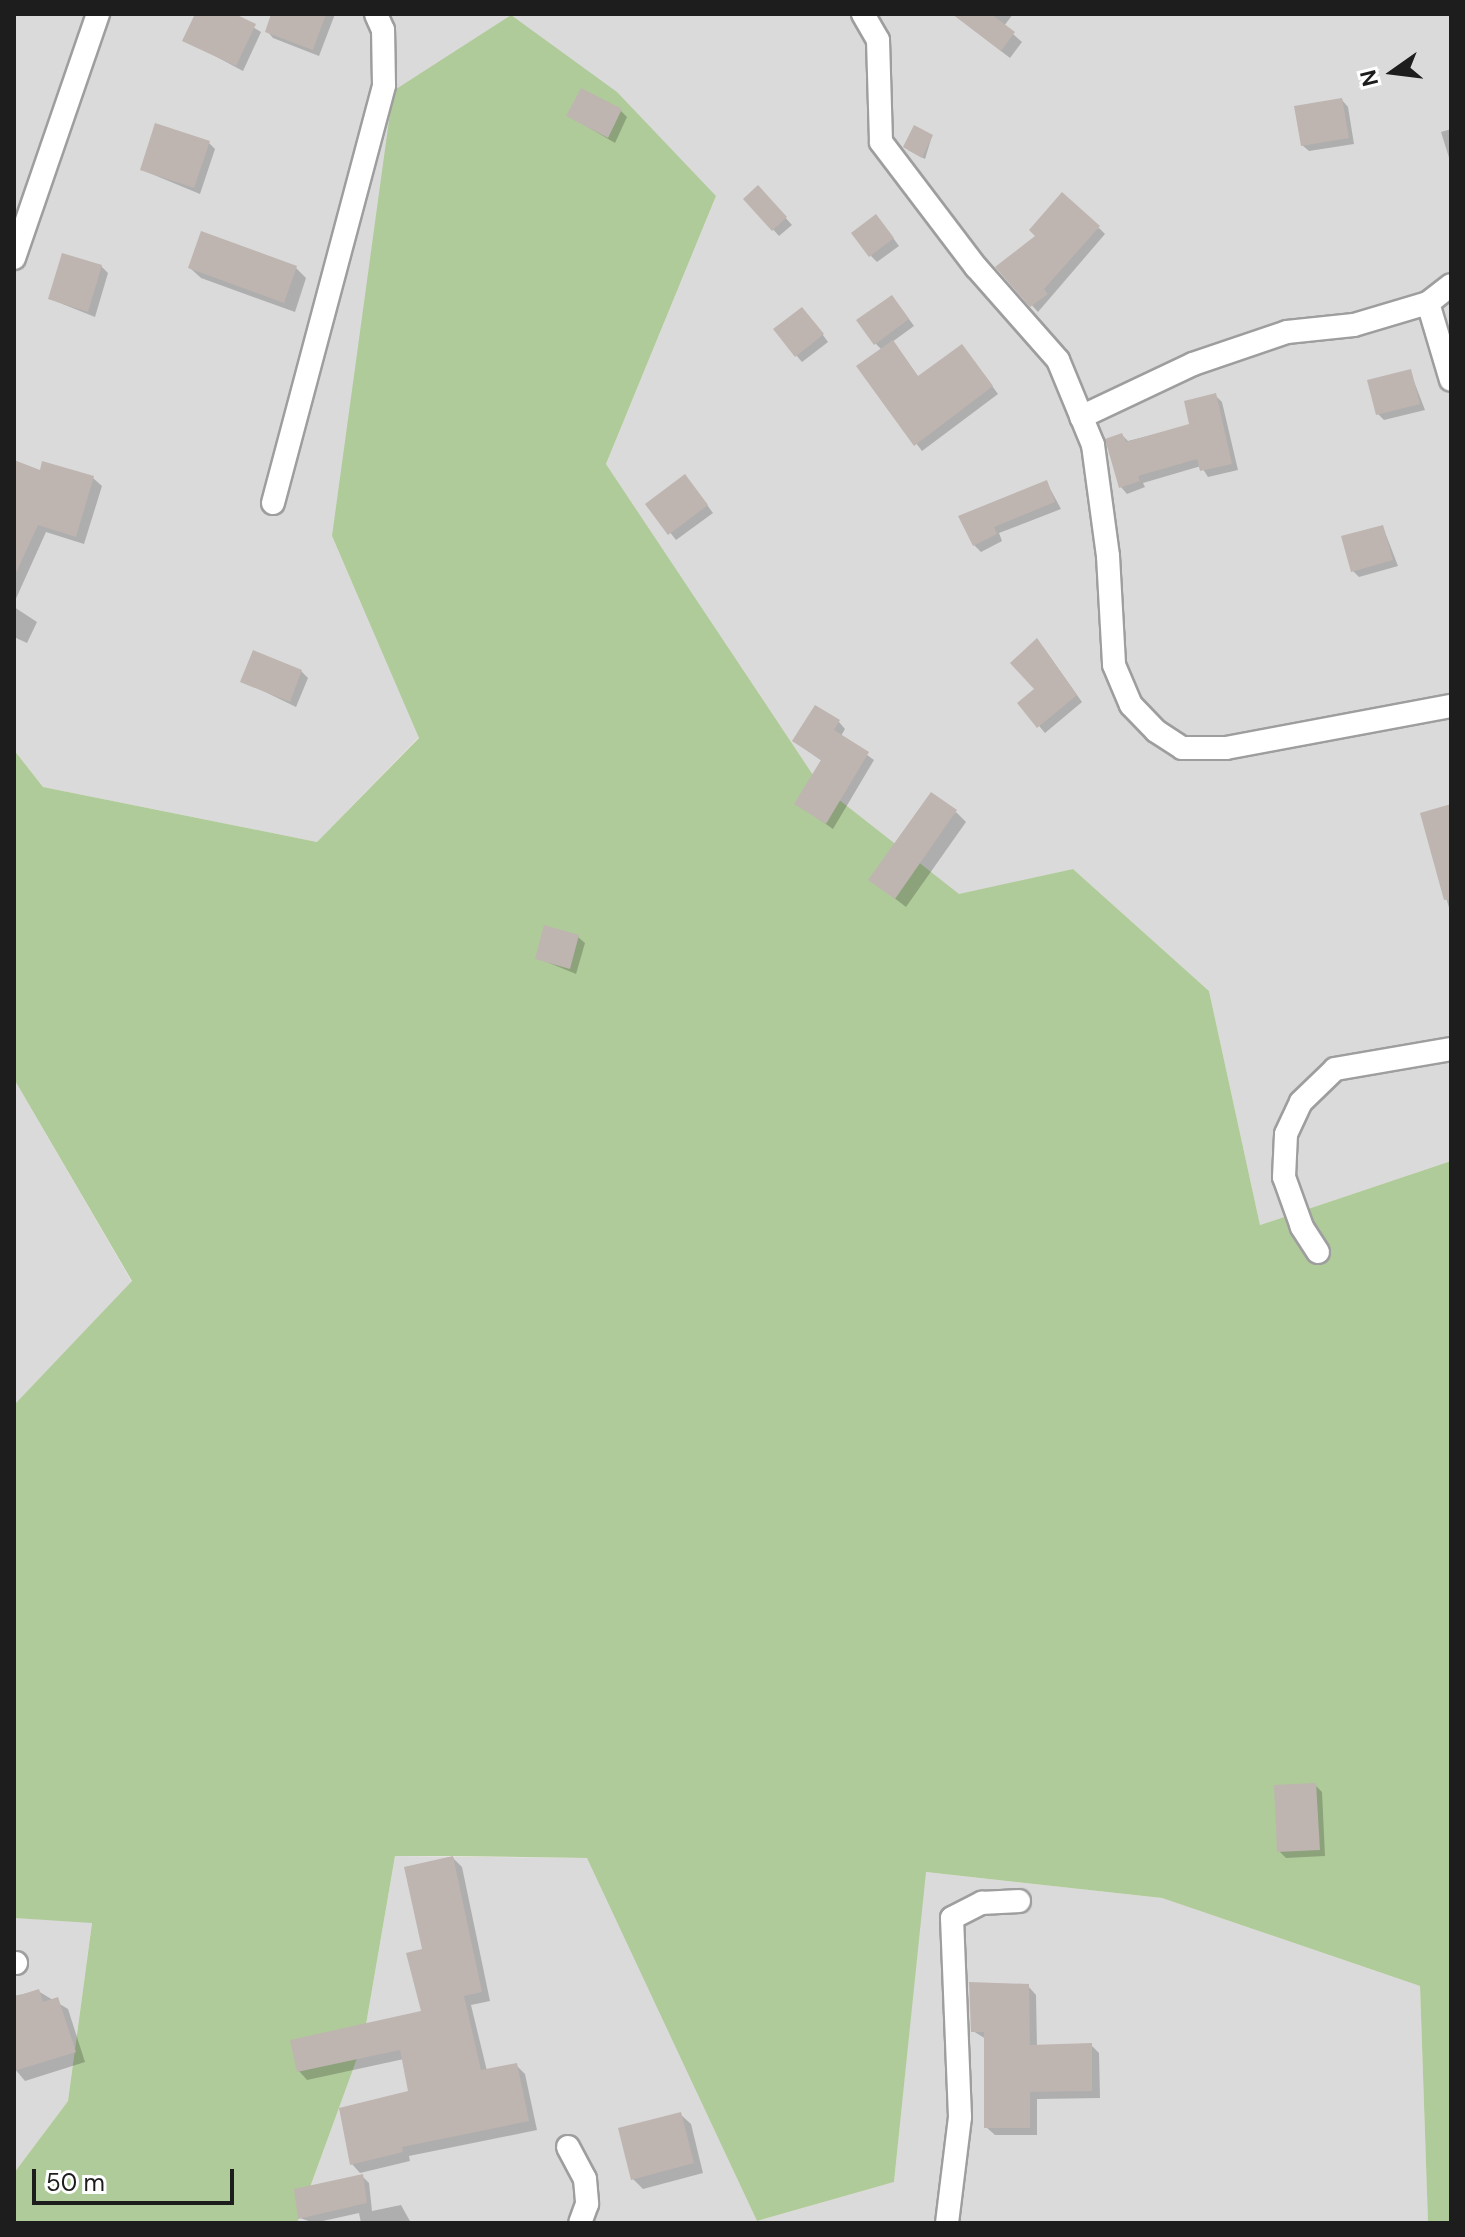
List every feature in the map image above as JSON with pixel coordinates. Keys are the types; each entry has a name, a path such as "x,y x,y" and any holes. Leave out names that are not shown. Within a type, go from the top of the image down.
{"street":[{"path":"14,258 98,14"},
{"path":"273,503 384,85 383,30 376,14"},
{"path":"863,14 878,40 881,142 976,267 1058,360 1093,445 1108,556 1114,665 1131,705 1156,731 1182,748 1226,748 1451,706"},
{"path":"1081,417 1193,364 1287,332 1354,325 1428,303 1451,285"},
{"path":"1428,303 1451,380"},
{"path":"1318,1252 1284,1177 1286,1134 1301,1102 1335,1069 1397,1054 1451,1049"},
{"path":"947,2223 960,2117 952,1918 982,1903 1019,1901"},
{"path":"568,2147 585,2179 587,2204 580,2223"}],"shaded area":[{"path":"14,14 1451,14 1451,1161 1260,1225 1209,991 1073,869 959,895 819,784 606,464 716,196 332,536 419,737 317,842 43,787 14,750"},
{"path":"14,1079 132,1282 14,1405"},
{"path":"395,1856 588,1858 757,2221 894,2182 925,1872 1162,1898 1420,1986 1428,2223 297,2223 363,2042"},
{"path":"14,1918 92,1922 68,2101 14,2173"}],"green space":[{"path":"511,15 617,92 716,196 606,464 819,784 959,894 1073,869 1209,991 1260,1225 1451,1161 1451,2223 1428,2223 1420,1986 1162,1898 926,1872 894,2182 757,2221 587,1858 395,1856 363,2042 297,2223 14,2223 14,2173 68,2101 92,1923 14,1918 14,1405 132,1281 14,1079 14,750 43,787 317,842 419,738 332,536 393,91"}],"building":[{"path":"195,14 235,14 256,24 236,66 182,41"},
{"path":"271,14 326,14 313,50 265,32"},
{"path":"952,14 991,14 1015,32 1001,51"},
{"path":"581,88 622,109 608,138 566,116"},
{"path":"1342,98 1349,138 1301,146 1294,106"},
{"path":"155,123 210,141 194,188 140,170"},
{"path":"914,125 933,135 922,158 903,147"},
{"path":"758,185 787,217 772,231 743,199"},
{"path":"1062,192 1100,226 1044,289 1048,294 1030,307 995,267 1035,236 1029,230"},
{"path":"876,214 894,238 869,257 851,233"},
{"path":"201,231 297,266 284,303 188,268"},
{"path":"62,253 102,265 88,312 48,299"},
{"path":"892,295 909,319 874,345 856,320"},
{"path":"802,307 824,334 795,357 773,329"},
{"path":"893,340 918,376 962,344 993,386 914,446 856,366"},
{"path":"1411,369 1420,404 1376,415 1367,380"},
{"path":"1216,393 1232,464 1200,471 1197,459 1138,476 1140,481 1119,488 1105,439 1122,433 1126,442 1189,424 1184,401"},
{"path":"14,460 40,470 42,461 94,476 76,537 38,525 14,577"},
{"path":"685,474 708,505 668,535 645,504"},
{"path":"1047,480 1055,502 994,527 997,534 973,546 958,516"},
{"path":"1383,525 1393,560 1351,572 1341,536"},
{"path":"1037,638 1077,695 1037,728 1017,703 1034,689 1010,663"},
{"path":"253,650 302,670 290,702 240,682"},
{"path":"815,705 840,720 834,730 869,752 826,824 794,804 821,760 792,741"},
{"path":"931,792 957,810 895,899 868,880"},
{"path":"1451,804 1451,899 1444,900 1420,813"},
{"path":"544,925 579,935 570,969 535,959"},
{"path":"1316,1783 1320,1850 1277,1852 1274,1785"},
{"path":"453,1856 482,1992 464,1996 481,2070 517,2063 529,2121 402,2147 403,2152 350,2165 339,2108 408,2091 400,2050 297,2072 290,2040 421,2011 406,1953 422,1949 404,1867"},
{"path":"969,1982 1029,1984 1030,2045 1092,2043 1092,2091 1030,2092 1030,2128 984,2128 984,2032 971,2032"},
{"path":"39,1989 43,2002 58,1997 76,2052 14,2071 14,1997"},
{"path":"681,2112 694,2163 631,2180 618,2128"},
{"path":"363,2174 367,2203 298,2219 294,2189"}]}
